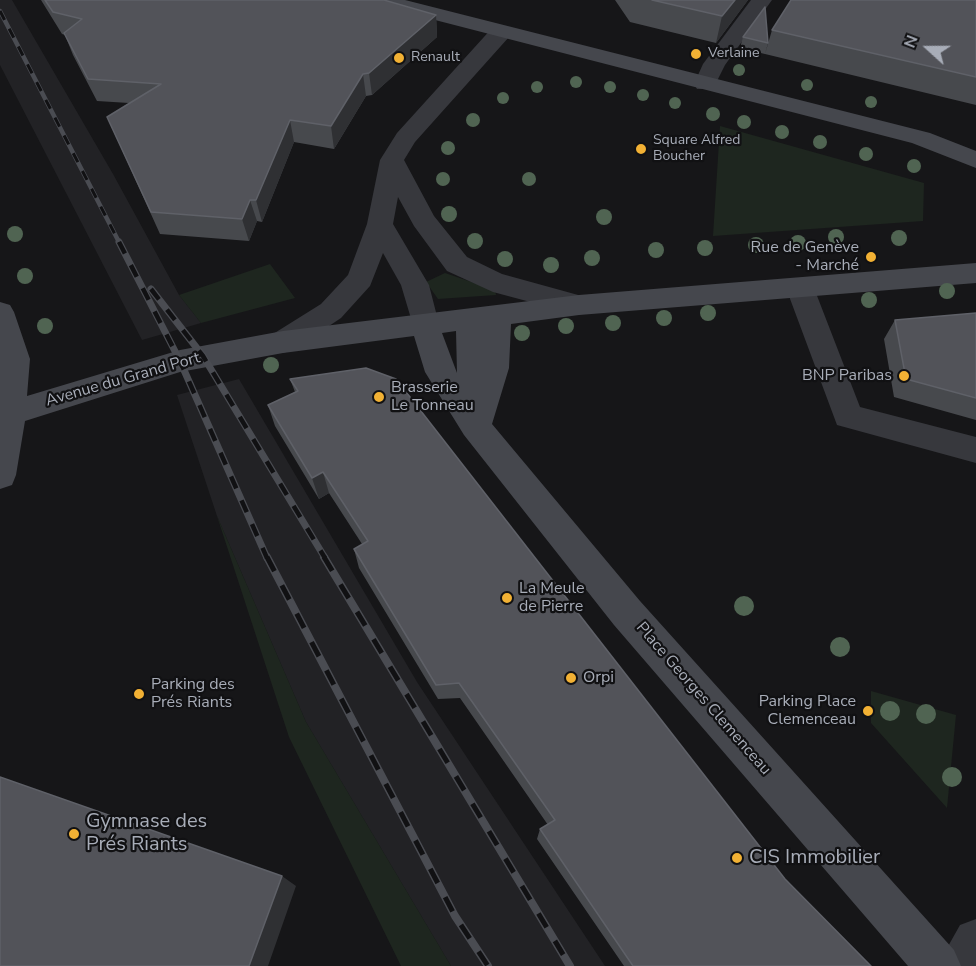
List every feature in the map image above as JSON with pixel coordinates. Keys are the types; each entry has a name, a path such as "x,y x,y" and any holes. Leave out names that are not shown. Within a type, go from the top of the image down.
{"street":[{"path":"380,0 921,138 976,160"},
{"path":"705,84 714,64 762,0"},
{"path":"283,342 331,311 360,279 380,224 392,160 406,138 501,32"},
{"path":"392,160 423,220 457,264 493,282 579,305"},
{"path":"380,224 415,285 425,324"},
{"path":"283,342 579,305 976,273"},
{"path":"801,288 848,416 976,450"},
{"path":"0,312 15,358 5,414 6,450 0,475"},
{"path":"475,426 484,316"},
{"name":"Place Georges Clemenceau","path":"425,324 440,372 475,426 627,613 938,966"},
{"name":"Avenue du Grand Port","path":"5,414 180,360 283,342"},
{"path":"960,966 976,941"}],"shaded area":[{"path":"0,0 12,0 113,174 179,295 201,323 142,340 0,65"},
{"path":"720,126 924,183 923,221 713,236"},
{"path":"270,264 295,298 201,323 179,295"},
{"path":"445,273 495,290 496,295 438,299 426,282"},
{"path":"239,379 417,682 605,966 451,966 306,722 217,516 177,395"},
{"path":"217,516 306,722 451,966 401,966 289,737"},
{"path":"871,691 956,715 947,808 871,723"}],"building":[{"path":"45,0 384,0 436,15 369,73 363,74 331,126 290,120 256,200 250,200 242,219 151,212 107,117 161,84 88,79 64,33 82,19 53,12"},
{"path":"652,0 735,0 722,16"},
{"path":"791,0 976,0 976,77 772,30"},
{"path":"765,7 768,43 743,37"},
{"path":"976,313 976,398 906,379 895,320"},
{"path":"366,368 396,379 785,879 871,966 633,966 540,829 555,820 459,683 436,685 354,549 368,541 323,472 312,478 268,405 298,391 290,379"},
{"name":"Gymnase des Prés Riants","path":"0,777 282,876 249,966 0,966"}],"railway":[{"path":"0,11 120,244"},
{"path":"119,242 180,361 267,558"},
{"path":"151,289 203,356 325,558"},
{"path":"267,557 455,916 488,966"},
{"path":"324,557 570,966"}],"place":[{"name":"Verlaine","path":"696,54"},
{"name":"Renault","path":"399,58"},
{"name":"Square Alfred Boucher","path":"641,149"},
{"name":"Rue de Genève - Marché","path":"871,257"},
{"name":"BNP Paribas","path":"904,376"},
{"name":"Brasserie Le Tonneau","path":"379,397"},
{"name":"La Meule de Pierre","path":"507,598"},
{"name":"Orpi","path":"571,678"},
{"name":"Parking des Prés Riants","path":"139,694"},
{"name":"Parking Place Clemenceau","path":"868,711"},
{"name":"Gymnase des Prés Riants","path":"74,834"},
{"name":"CIS Immobilier","path":"737,858"}]}
